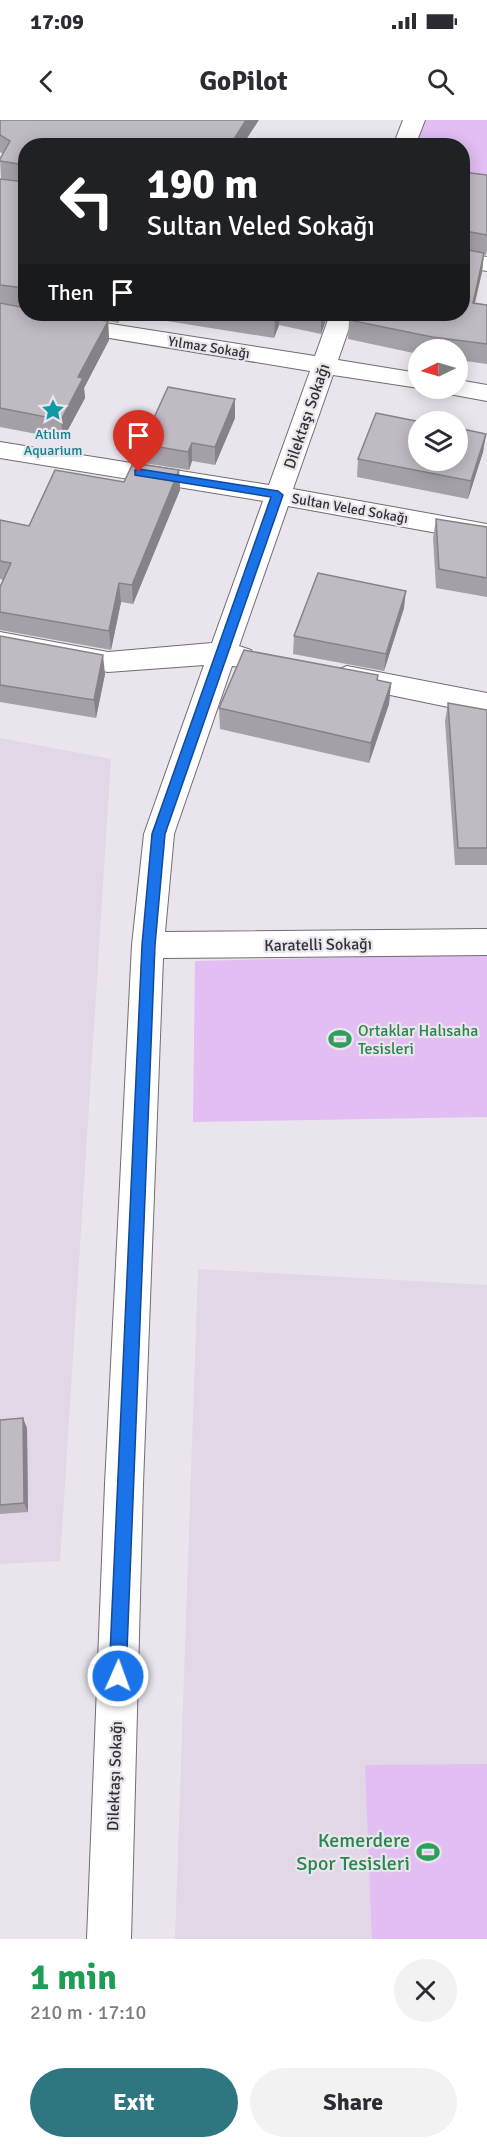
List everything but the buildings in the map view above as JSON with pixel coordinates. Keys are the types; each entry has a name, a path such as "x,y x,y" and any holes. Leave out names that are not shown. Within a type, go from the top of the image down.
{"street":[{"path":"407,138 414,120"},
{"path":"470,261 487,264"},
{"name":"Yılmaz Sokağı","path":"0,313 18,316"},
{"name":"Yılmaz Sokağı","path":"50,321 408,379"},
{"name":"Dilektaşı Sokağı","path":"109,1939 124,1484 148,945 159,834 340,321"},
{"path":"468,390 487,393"},
{"name":"Sultan Veled Sokağı","path":"0,450 278,495 487,533"},
{"path":"0,642 108,662 222,653 268,662"},
{"path":"326,673 487,704"},
{"name":"Karatelli Sokağı","path":"148,945 487,942"}],"shaded area":[{"path":"417,120 487,120 487,181 470,178 470,138 411,138"},
{"path":"0,738 111,759 60,1561 0,1564"},
{"name":"Ortaklar Halısaha Tesisleri","path":"487,954 487,1117 193,1122 195,961"},
{"path":"198,1269 487,1285 487,1939 175,1939"},
{"name":"Kemerdere Spor Tesisleri","path":"487,1764 487,1939 372,1939 365,1765"}],"place":[{"name":"Atılım Aquarium","path":"53,410"},
{"name":"Ortaklar Halısaha Tesisleri","path":"340,1039"},
{"name":"Kemerdere Spor Tesisleri","path":"428,1852"}],"route":[{"path":"118,1676 124,1484 148,945 159,834 278,495 139,472"}]}
